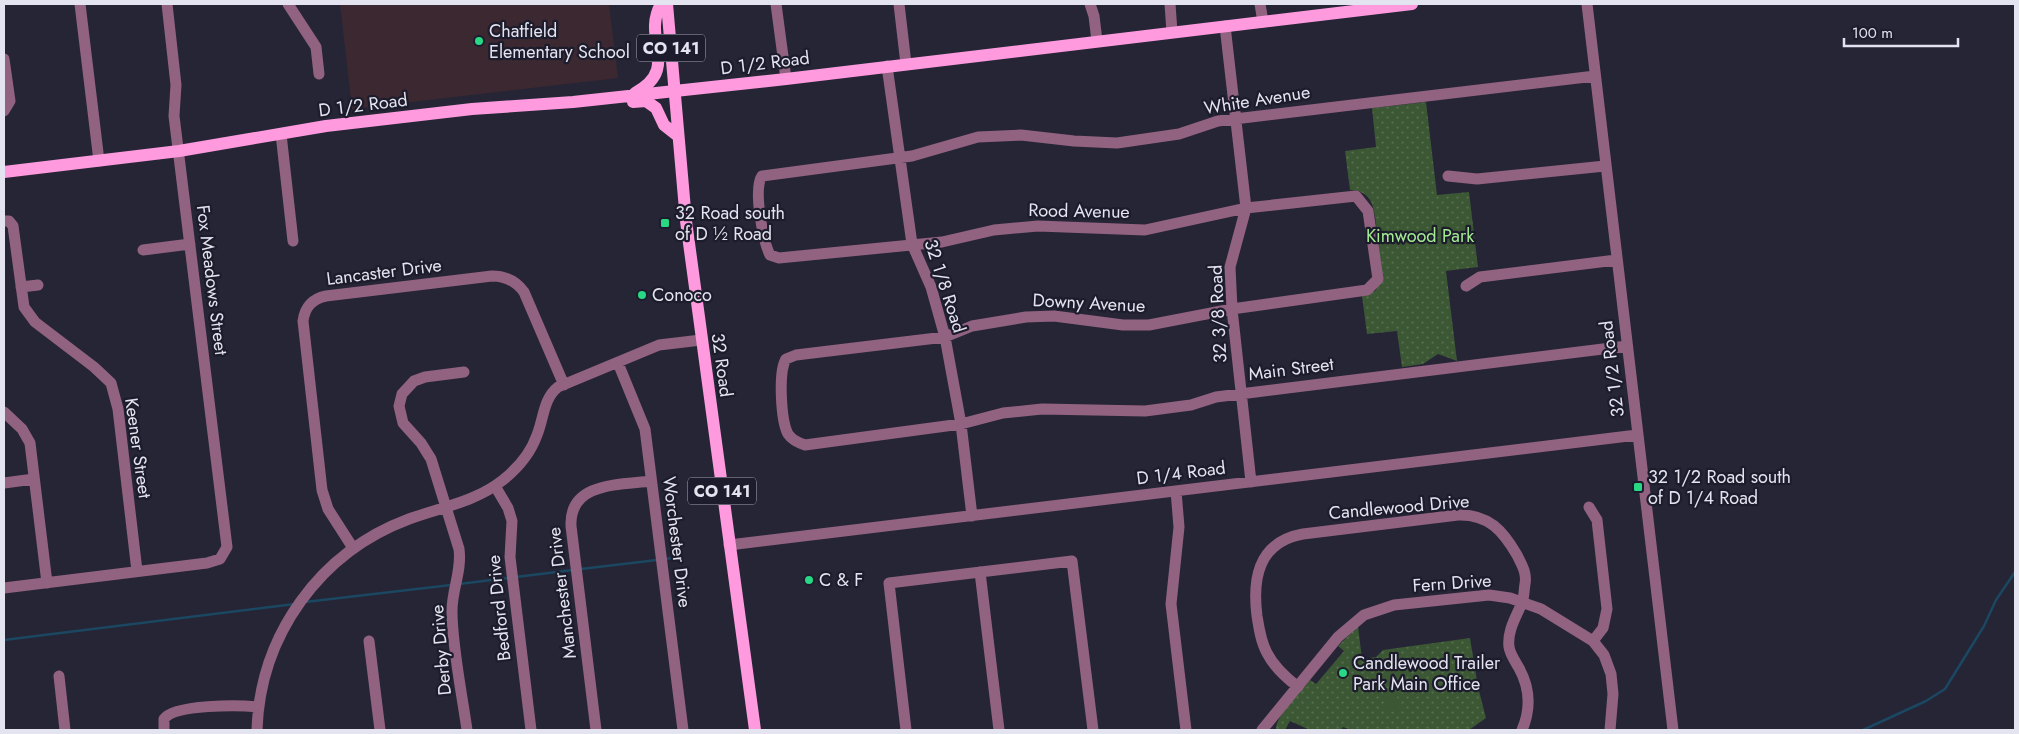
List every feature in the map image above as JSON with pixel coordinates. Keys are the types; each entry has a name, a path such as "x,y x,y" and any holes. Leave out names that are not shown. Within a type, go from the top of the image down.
{"main road":[{"path":"630,96 645,88 656,76 658,61 654,16 661,4"},
{"name":"32 Road","path":"667,4 678,136 701,340 755,730"},
{"name":"D 1/2 Road","path":"4,172 179,151 326,126 472,109 630,96 786,79 1263,22 1342,8 1412,4"},
{"path":"605,98 616,103 646,101 656,108 664,125 678,136"}],"street":[{"path":"80,4 99,161"},
{"name":"Fox Meadows Street","path":"136,571 207,563 220,559 228,542 174,116 176,85 167,4"},
{"path":"288,4 316,47 319,74"},
{"path":"776,4 786,79"},
{"path":"899,4 906,64"},
{"path":"1170,4 1172,32"},
{"path":"1260,4 1263,22"},
{"name":"32 1/2 Road","path":"1586,4 1673,730"},
{"path":"1090,6 1088,16 1094,42"},
{"name":"32 3/8 Road","path":"1226,26 1246,208 1230,267 1240,394 1251,482"},
{"path":"4,59 7,106"},
{"name":"32 1/8 Road","path":"887,66 912,244 931,287 945,337 961,424 972,516"},
{"name":"White Avenue","path":"762,176 899,158 978,137 1021,135 1074,141 1117,142 1179,134 1218,121 1595,76"},
{"path":"281,134 293,241"},
{"path":"1448,176 1477,180 1605,166"},
{"name":"Rood Avenue","path":"762,176 757,182 766,247 770,255 779,258 942,242 994,230 1038,226 1145,230 1246,208 1356,196"},
{"name":"Downy Avenue","path":"805,445 795,441 788,434 781,376 781,366 786,359 796,355 945,337 972,326 1026,316 1054,316 1122,325 1149,325 1232,310 1368,290 1378,279 1368,211 1356,196"},
{"name":"Keener Street","path":"6,221 13,226 15,235 24,307 34,322 94,367 110,383 118,409 136,571"},
{"path":"142,250 190,244"},
{"path":"1466,286 1480,277 1616,260"},
{"name":"Lancaster Drive","path":"354,548 328,509 322,490 303,321 305,311 312,302 326,296 492,276 504,277 518,284 524,292 564,385"},
{"path":"21,287 38,285"},
{"path":"257,730 258,707 268,664 288,619 320,577 354,548 387,528 411,518 474,498 495,486 515,469 527,454 537,435 547,400 554,391 659,345 701,340"},
{"name":"Main Street","path":"805,445 961,424 1003,414 1042,409 1144,411 1191,405 1216,397 1627,346"},
{"name":"Worchester Drive","path":"618,363 645,429 682,730"},
{"name":"Derby Drive","path":"464,372 424,377 414,381 402,394 399,406 403,423 428,454 447,508 460,557 452,618 467,730"},
{"path":"4,412 22,429 30,443 47,583"},
{"name":"D 1/4 Road","path":"729,545 1637,435"},
{"path":"4,483 34,479"},
{"name":"Manchester Drive","path":"596,730 571,514 579,499 594,489 651,481"},
{"name":"Bedford Drive","path":"495,486 508,508 512,521 510,557 531,730"},
{"path":"1176,491 1178,537 1170,604 1186,730"},
{"path":"1589,507 1597,520 1607,609 1603,628 1593,641"},
{"name":"Candlewood Drive","path":"1298,687 1280,671 1266,652 1259,629 1254,590 1257,574 1263,560 1273,548 1286,539 1333,530 1458,515 1475,516 1489,521 1506,537 1524,571 1526,583 1522,602 1512,627 1509,642 1511,654 1526,685 1528,698 1527,715 1522,730"},
{"path":"906,730 889,583 1072,561 1093,730"},
{"path":"4,588 136,571"},
{"path":"980,572 999,730"},
{"name":"Fern Drive","path":"1262,730 1347,627 1373,611 1394,605 1489,595 1541,608 1593,641 1604,655 1611,674 1613,694 1610,730"},
{"path":"368,641 380,730"},
{"path":"59,676 65,730"},
{"path":"164,730 164,719 174,711 234,704 258,707"}],"shaded area":[{"name":"Chatfield Elementary School","path":"340,4 609,4 618,78 352,109"}],"green space":[{"name":"Kimwood Park","path":"1426,102 1437,195 1469,192 1478,267 1446,271 1457,361 1438,354 1423,364 1402,367 1397,331 1367,334 1362,296 1375,291 1381,282 1375,215 1373,206 1366,195 1362,192 1350,190 1345,151 1376,147 1372,108"},
{"path":"1358,626 1362,659 1376,657 1383,650 1470,638 1478,687 1486,718 1469,730 1351,730 1343,727 1341,730 1310,730 1290,721 1285,730 1276,730 1280,718 1289,704 1310,680 1316,684 1344,651 1338,646"},
{"path":"1399,664 1406,673 1386,685 1380,675"},
{"path":"1396,690 1399,711 1386,712 1383,691"}],"waterway":[{"path":"665,559 681,557"},
{"path":"581,569 657,560"},
{"path":"516,577 573,570"},
{"path":"1863,730 1926,701 1945,689 1984,626 1996,600 2015,572"},
{"path":"459,584 508,578"},
{"path":"305,602 451,585"},
{"path":"4,640 295,604"}],"place":[{"name":"Chatfield Elementary School","path":"479,41"},
{"name":"32 Road south of D ½ Road","path":"665,223"},
{"name":"Conoco","path":"642,295"},
{"name":"32 1/2 Road south of D 1/4 Road","path":"1638,487"},
{"name":"C & F","path":"809,580"},
{"name":"Candlewood Trailer Park Main Office","path":"1343,673"}]}
